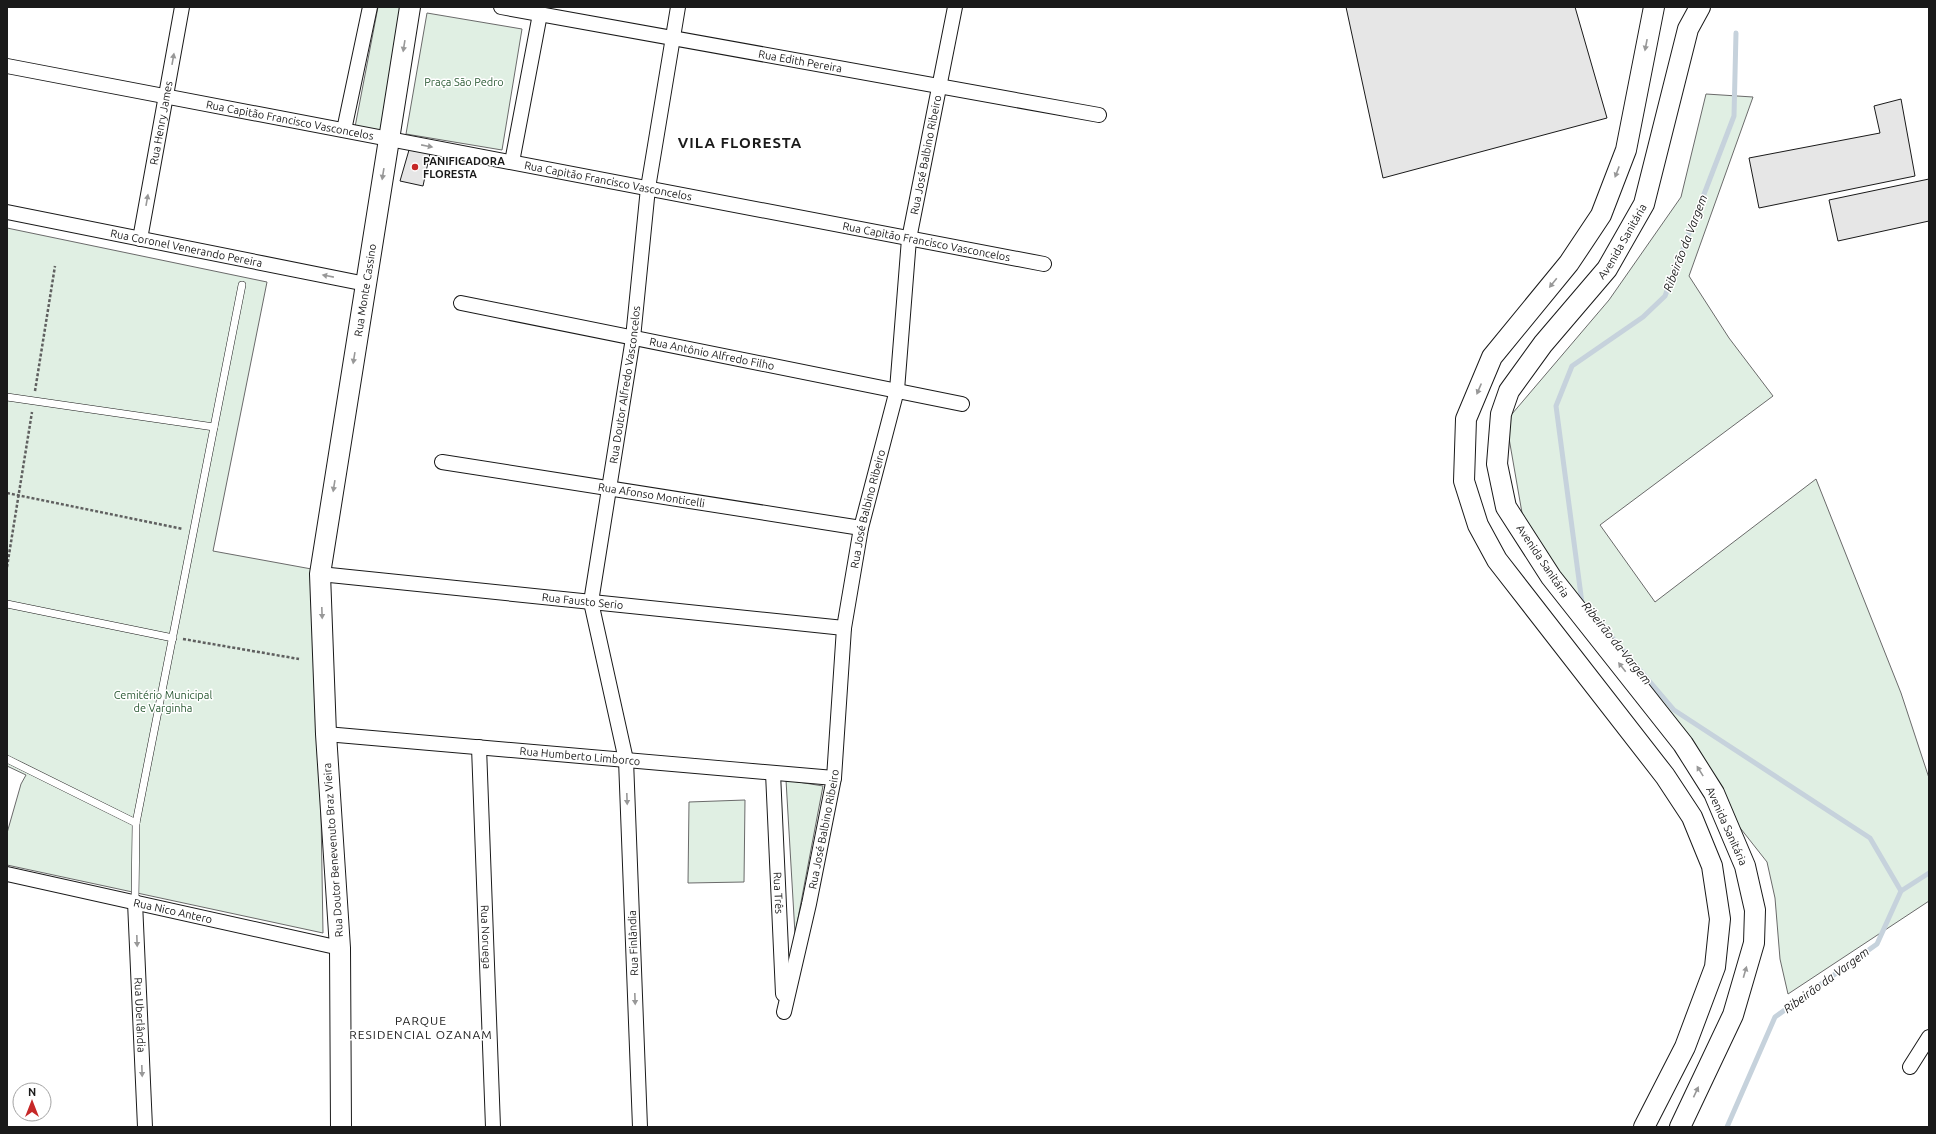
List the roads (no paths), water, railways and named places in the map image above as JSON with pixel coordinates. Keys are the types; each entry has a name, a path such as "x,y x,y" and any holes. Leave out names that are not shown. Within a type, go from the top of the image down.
{"street":[{"name":"Rua Henry James","path":"140,238 182,7"},
{"path":"344,130 370,7"},
{"name":"Rua Monte Cassino","path":"320,574 410,7"},
{"name":"Rua Edith Pereira","path":"501,7 940,88 1099,115"},
{"name":"Rua Doutor Alfredo Vasconcelos","path":"626,760 591,602 633,338 648,188 678,7"},
{"name":"Rua José Balbino Ribeiro","path":"784,1012 809,904 834,778 844,628 861,528 897,390 909,238 955,7"},
{"path":"1644,1127 1685,1047 1715,967 1720,918 1712,866 1692,817 1665,776 1497,560 1478,525 1464,481 1466,419 1492,357 1569,263 1601,214 1626,150 1654,7"},
{"name":"Avenida Sanitária","path":"1680,1127 1733,1015 1754,943 1755,910 1745,866 1714,793 1683,744 1550,576 1506,507 1497,464 1501,414 1509,391 1543,344 1607,269 1644,204 1688,29 1700,7"},
{"path":"512,162 540,14"},
{"name":"Rua Capitão Francisco Vasconcelos","path":"7,66 1044,264"},
{"name":"Rua Coronel Venerando Pereira","path":"7,212 366,284"},
{"name":"Rua Antônio Alfredo Filho","path":"461,303 962,404"},
{"name":"Rua Afonso Monticelli","path":"442,462 861,528"},
{"name":"Rua Fausto Serio","path":"320,574 844,628"},
{"name":"Rua Doutor Benevenuto Braz Vieira","path":"320,574 326,734 340,948 341,1127"},
{"name":"Rua Humberto Limborco","path":"326,734 834,778"},
{"name":"Rua Noruega","path":"479,747 493,1127"},
{"name":"Rua Finlândia","path":"626,760 640,1127"},
{"name":"Rua Três","path":"773,773 784,1012"},
{"name":"Rua Nico Antero","path":"7,874 340,948"},
{"name":"Rua Uberlândia","path":"135,902 144,1127"},
{"path":"1910,1067 1929,1037"}],"lane":[{"path":"135,902 136,823 242,285"},
{"path":"7,397 214,427"},
{"path":"7,604 173,638"},
{"path":"7,759 136,823"}],"waterway":[{"name":"Ribeirão da Vargem","path":"1584,605 1582,603 1556,406 1572,366 1643,317 1665,296 1734,116 1736,33"},
{"name":"Ribeirão da Vargem","path":"1610,635 1674,710 1870,838 1901,891 1877,944 1775,1017 1727,1127"},
{"path":"1901,891 1929,873"}],"place":[{"name":"PANIFICADORA FLORESTA","path":"415,167"}],"district":[{"name":"VILA FLORESTA","path":"740,142"},
{"name":"PARQUE RESIDENCIAL OZANAM","path":"421,1027"}],"park label":[{"name":"Praça São Pedro","path":"464,82"},
{"name":"Cemitério Municipal de Varginha","path":"163,701"}]}
